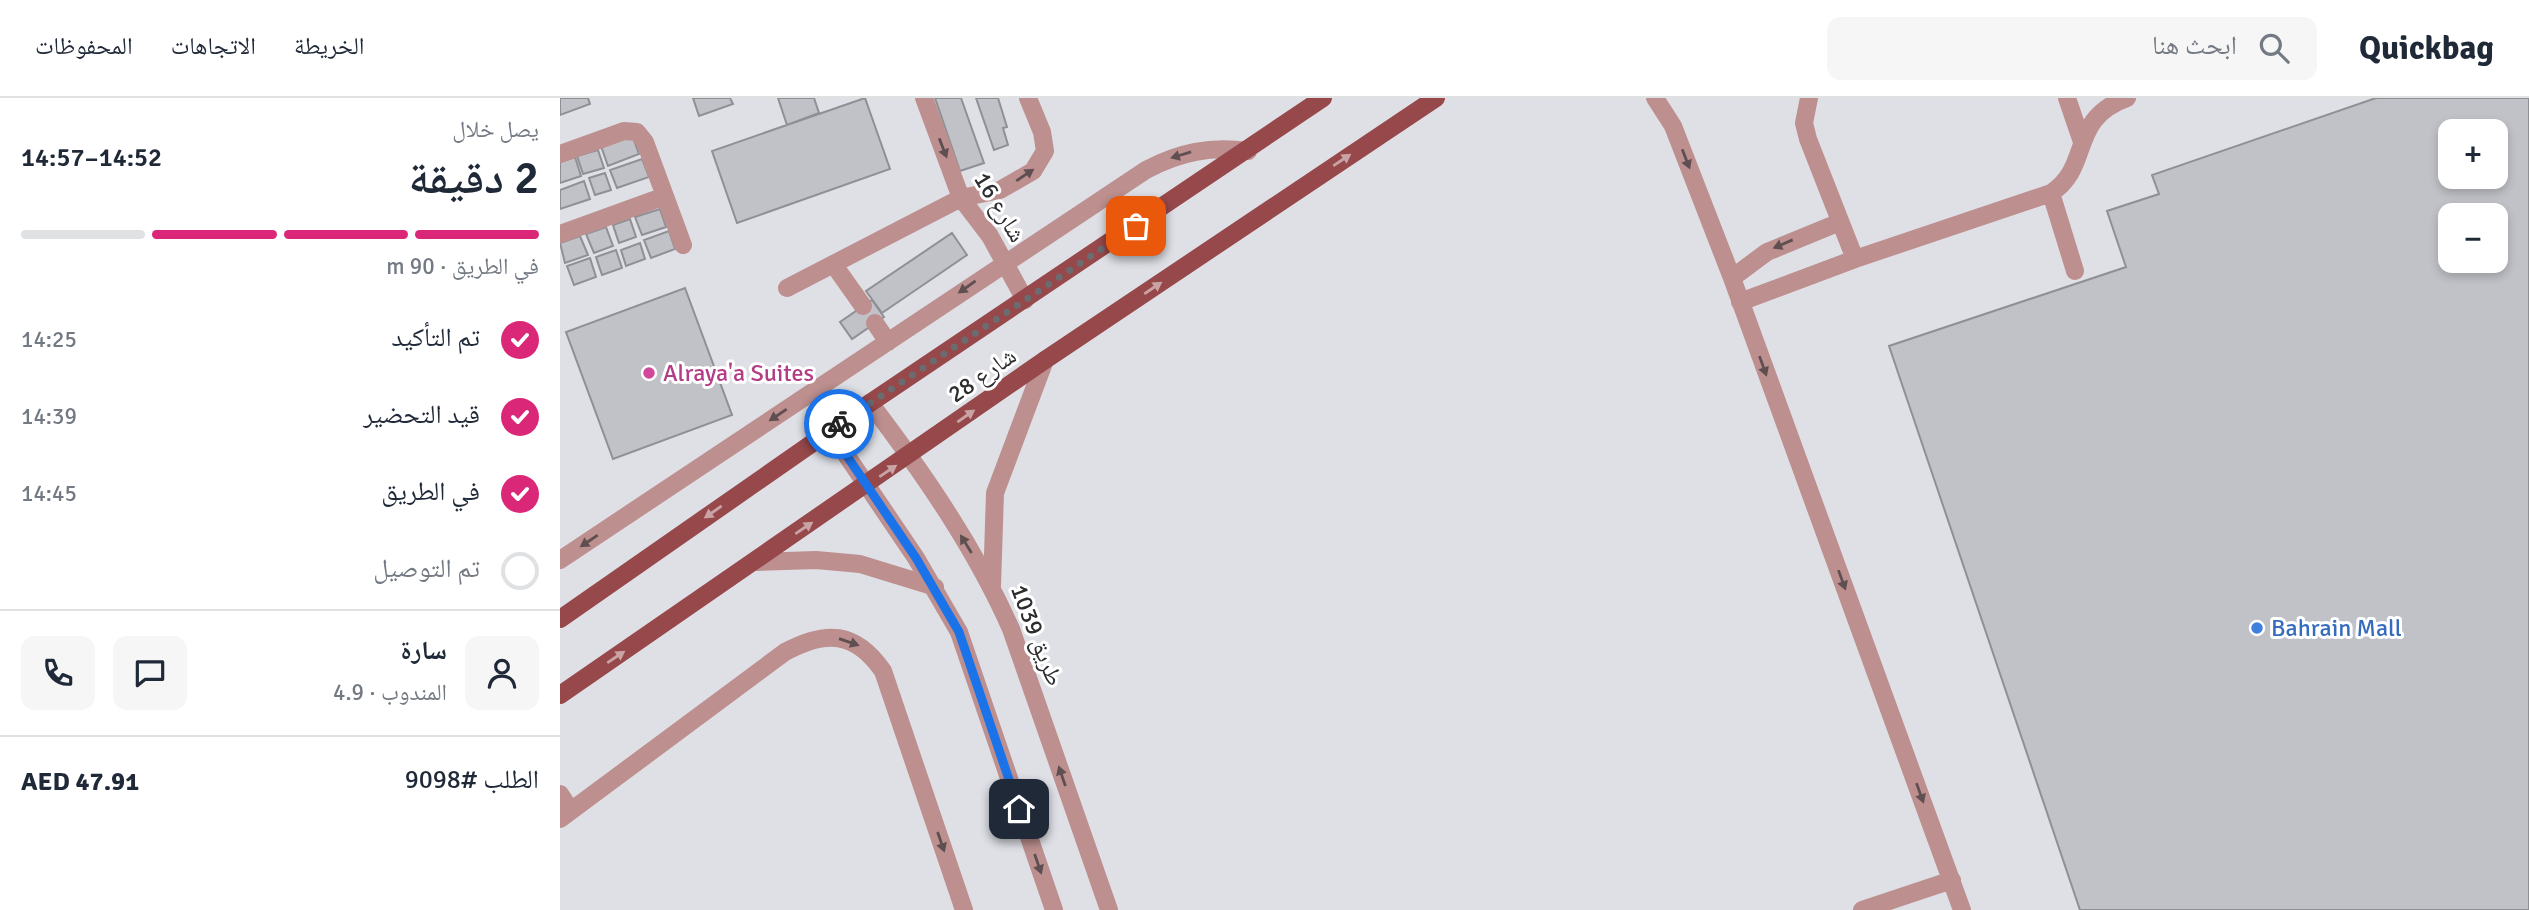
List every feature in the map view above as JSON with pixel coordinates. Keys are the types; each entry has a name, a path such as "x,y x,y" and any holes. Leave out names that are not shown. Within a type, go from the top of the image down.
{"main road":[{"name":"شارع 28","path":"560,619 870,403 1324,98"},
{"name":"شارع 28","path":"560,695 867,486 1045,360 1436,98"}],"street":[{"name":"شارع 16","path":"924,98 961,198 1005,261 1025,300"},
{"path":"787,288 961,198 1000,190 1033,171 1045,151 1042,132 1028,98"},
{"path":"1655,98 1673,126 1732,278 1962,910"},
{"path":"1809,98 1804,123 1808,139 1855,259"},
{"path":"2067,98 2081,139"},
{"path":"1740,302 1855,259 2051,193 2070,174 2081,139 2101,112 2127,98"},
{"path":"560,154 624,131 636,132 645,142 683,245"},
{"path":"560,560 1005,261 1165,160 1205,149 1248,151"},
{"path":"2051,193 2075,271"},
{"path":"560,234 665,197"},
{"path":"1732,278 1767,251 1840,222"},
{"path":"834,265 863,306"},
{"path":"875,323 888,342"},
{"path":"992,586 995,493 1045,360"},
{"name":"طريق 1039","path":"870,403 910,456 992,586 1011,629 1109,910"},
{"path":"830,431 935,587 959,632 1054,910"},
{"path":"754,562 816,560 860,564 935,587"},
{"path":"560,794 565,815 785,652 804,641 827,636 850,640 869,652 883,671 964,910"},
{"path":"1862,910 1952,880"}],"building":[{"path":"560,98 588,98 590,104 560,115"},
{"path":"693,98 730,98 733,104 699,116"},
{"path":"778,98 814,98 819,113 787,125"},
{"path":"865,98 890,169 737,223 712,151"},
{"path":"935,98 961,98 984,163 960,171"},
{"path":"976,98 998,98 1007,127 1003,128 1008,145 994,150"},
{"name":"Bahrain Mall","path":"2376,98 2529,98 2529,910 2080,910 1889,346 2126,267 2107,211 2159,194 2152,175"},
{"path":"632,135 639,154 608,166 601,146"},
{"path":"598,150 604,168 583,174 577,156"},
{"path":"575,157 581,176 560,183 560,162"},
{"path":"642,159 649,177 617,188 610,170"},
{"path":"605,173 611,190 595,195 589,178"},
{"path":"584,181 590,199 560,209 560,190"},
{"path":"660,209 666,227 642,235 635,217"},
{"path":"630,219 636,237 619,243 613,225"},
{"path":"606,227 613,246 594,253 586,234"},
{"path":"669,231 675,249 651,258 644,240"},
{"path":"952,233 967,255 882,313 866,291"},
{"path":"580,236 588,255 565,263 560,243"},
{"path":"640,243 645,259 626,266 621,250"},
{"path":"616,250 622,268 602,275 596,257"},
{"path":"590,258 596,277 574,285 567,266"},
{"name":"Alraya'a Suites","path":"685,288 732,415 613,459 566,332"},
{"path":"872,300 884,317 852,339 840,322"}],"way so far":[{"path":"839,424 1136,226"}],"place":[{"name":"Alraya'a Suites","path":"649,373"},
{"name":"Bahrain Mall","path":"2257,628"}],"route":[{"path":"839,424 830,431 935,587 959,632 1019,809"}]}
